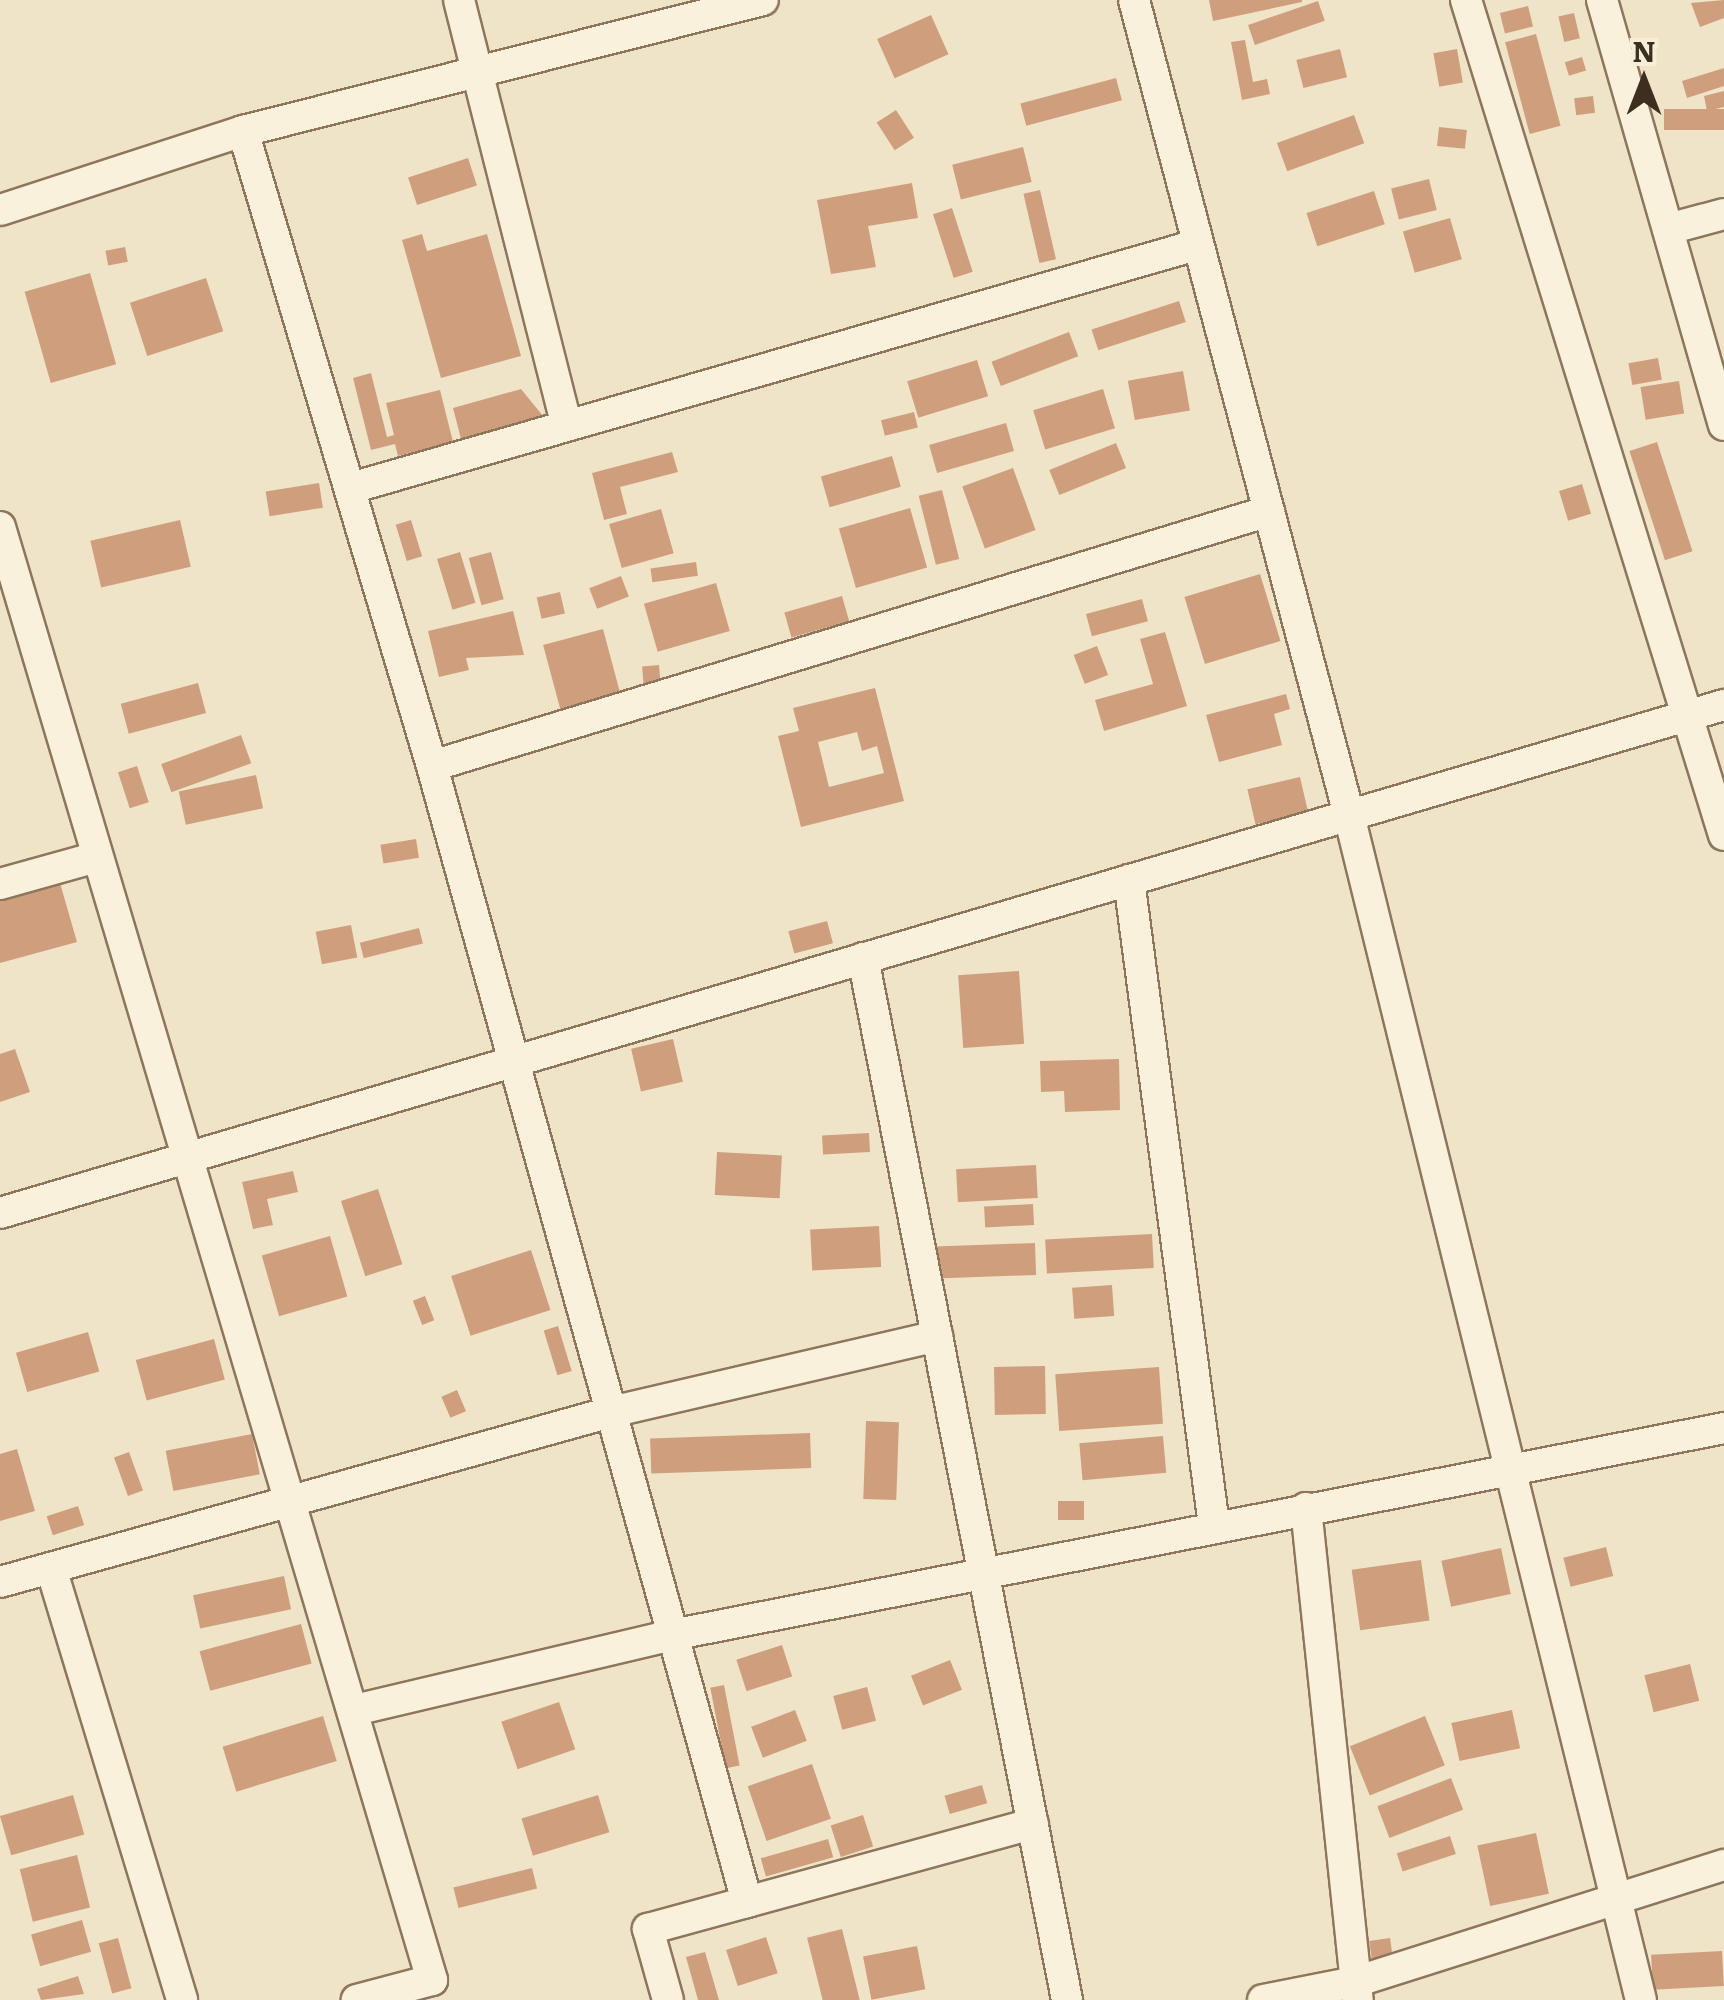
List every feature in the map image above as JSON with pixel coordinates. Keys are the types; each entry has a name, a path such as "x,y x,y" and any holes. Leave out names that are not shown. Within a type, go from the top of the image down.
{"street":[{"path":"459,0 567,426"},
{"path":"0,210 243,131 763,0"},
{"path":"1134,0 1192,246 1269,511 1349,815 1641,2000"},
{"path":"1466,0 1682,717 1724,835"},
{"path":"1602,0 1724,425"},
{"path":"243,131 432,766 747,1902"},
{"path":"1668,229 1724,214"},
{"path":"351,488 1192,246"},
{"path":"432,766 1269,511"},
{"path":"0,527 7,589 96,857 355,1710 432,1980 357,2000"},
{"path":"0,1214 1724,704"},
{"path":"0,884 96,857"},
{"path":"1129,880 1214,1526"},
{"path":"863,958 1067,2000"},
{"path":"0,1582 611,1412 937,1336"},
{"path":"355,1710 672,1634 1724,1428"},
{"path":"1306,1508 1356,1991"},
{"path":"51,1568 182,2000"},
{"path":"668,2000 648,1929 1032,1824"},
{"path":"1263,2000 1356,1991 1616,1897 1724,1866"}],"building":[{"path":"1209,0 1302,0 1302,2 1213,21"},
{"path":"1724,0 1724,18 1700,27 1691,3"},
{"path":"1318,1 1325,21 1255,45 1248,25"},
{"path":"1528,6 1533,26 1505,33 1500,13"},
{"path":"1574,13 1580,38 1564,42 1558,17"},
{"path":"931,15 948,54 895,78 877,39"},
{"path":"1536,34 1561,126 1530,134 1505,42"},
{"path":"1245,40 1253,82 1267,79 1270,94 1242,100 1231,42"},
{"path":"1340,49 1347,77 1303,88 1296,60"},
{"path":"1457,49 1463,82 1439,87 1433,53"},
{"path":"1582,57 1586,70 1569,76 1565,62"},
{"path":"1724,68 1724,86 1687,98 1682,81"},
{"path":"1116,78 1122,100 1026,126 1020,104"},
{"path":"1724,91 1724,107 1707,111 1704,96"},
{"path":"1593,96 1595,113 1576,115 1574,98"},
{"path":"1664,109 1724,109 1724,130 1664,130"},
{"path":"896,110 914,138 895,150 877,123"},
{"path":"1354,115 1364,143 1287,171 1277,143"},
{"path":"1439,127 1467,130 1465,149 1437,146"},
{"path":"1023,147 1032,182 961,200 952,165"},
{"path":"468,158 477,186 417,205 408,177"},
{"path":"1429,179 1437,210 1399,219 1391,188"},
{"path":"912,183 918,218 868,226 876,267 831,274 817,200"},
{"path":"1040,190 1056,259 1039,263 1023,194"},
{"path":"1374,191 1385,224 1317,246 1306,213"},
{"path":"952,208 973,272 954,278 933,214"},
{"path":"1450,218 1462,259 1415,273 1403,232"},
{"path":"422,234 427,251 487,234 521,356 441,378 402,240"},
{"path":"125,247 128,262 108,266 105,251"},
{"path":"90,273 116,364 51,383 25,292"},
{"path":"206,278 223,331 147,356 130,303"},
{"path":"1179,301 1186,322 1098,350 1092,329"},
{"path":"1069,332 1078,356 1001,386 992,362"},
{"path":"1658,358 1662,380 1632,385 1628,363"},
{"path":"977,360 988,396 918,418 907,381"},
{"path":"1183,371 1190,410 1135,420 1128,381"},
{"path":"371,373 387,437 394,435 386,403 440,390 453,442 398,456 395,444 371,450 353,378"},
{"path":"1679,381 1684,414 1646,420 1640,387"},
{"path":"521,389 543,416 461,439 453,408"},
{"path":"1103,389 1115,428 1045,450 1033,410"},
{"path":"914,412 918,428 885,436 881,420"},
{"path":"1006,423 1014,451 937,473 929,445"},
{"path":"1657,442 1693,551 1665,560 1629,451"},
{"path":"1116,443 1126,468 1059,495 1049,470"},
{"path":"672,452 678,472 620,487 627,514 604,520 592,473"},
{"path":"892,456 901,487 830,507 821,476"},
{"path":"1013,468 1036,530 985,548 962,486"},
{"path":"319,483 323,508 270,516 266,491"},
{"path":"1582,484 1591,514 1568,521 1559,491"},
{"path":"942,490 959,559 936,565 919,496"},
{"path":"910,508 927,568 856,588 839,528"},
{"path":"661,509 674,553 622,568 609,524"},
{"path":"180,520 191,567 101,587 90,541"},
{"path":"411,520 422,556 407,561 396,525"},
{"path":"460,552 475,603 453,610 437,559"},
{"path":"491,552 504,599 481,605 469,558"},
{"path":"696,562 698,576 652,582 650,568"},
{"path":"1260,574 1280,641 1205,664 1184,597"},
{"path":"621,576 629,597 597,609 589,588"},
{"path":"716,583 730,631 658,652 644,604"},
{"path":"560,592 565,613 542,619 537,597"},
{"path":"842,596 849,621 791,638 784,613"},
{"path":"1142,599 1148,621 1092,636 1086,614"},
{"path":"513,611 524,655 466,658 469,670 439,677 428,631"},
{"path":"603,629 620,694 560,710 543,645"},
{"path":"1165,632 1187,706 1104,731 1095,700 1153,684 1140,639"},
{"path":"1097,646 1108,675 1085,684 1074,655"},
{"path":"659,665 661,687 644,688 642,666"},
{"path":"198,683 206,713 129,734 121,704"},
{"path":"875,688 904,801 801,827 778,736 799,731 793,708","holes":["857,732 862,751 877,746 884,773 829,787 818,742"]},
{"path":"1286,694 1290,709 1274,714 1282,745 1219,762 1206,715"},
{"path":"241,735 251,763 171,792 161,764"},
{"path":"137,766 149,802 130,808 118,772"},
{"path":"256,775 263,808 186,825 179,791"},
{"path":"1300,777 1308,812 1255,824 1247,789"},
{"path":"416,839 419,858 383,863 380,845"},
{"path":"60,883 77,942 0,963 0,899"},
{"path":"827,921 833,943 794,954 788,931"},
{"path":"351,925 357,957 322,964 316,932"},
{"path":"419,928 423,944 364,958 360,943"},
{"path":"1019,971 1024,1044 963,1048 958,975"},
{"path":"673,1039 683,1082 641,1092 631,1049"},
{"path":"15,1049 30,1092 0,1102 0,1054"},
{"path":"1119,1059 1120,1110 1065,1112 1064,1091 1041,1092 1040,1061"},
{"path":"869,1133 870,1152 823,1154 822,1135"},
{"path":"717,1152 782,1155 780,1198 715,1195"},
{"path":"1036,1165 1038,1198 958,1202 956,1169"},
{"path":"293,1171 298,1192 267,1199 273,1225 253,1229 242,1182"},
{"path":"378,1189 402,1264 365,1276 341,1201"},
{"path":"1033,1204 1034,1225 985,1228 984,1207"},
{"path":"879,1226 881,1267 812,1271 810,1230"},
{"path":"1152,1234 1154,1268 1047,1274 1045,1240"},
{"path":"330,1236 347,1297 279,1316 262,1256"},
{"path":"1035,1243 1036,1275 936,1278 935,1246"},
{"path":"531,1250 550,1310 471,1336 451,1276"},
{"path":"1112,1285 1114,1316 1074,1319 1072,1288"},
{"path":"425,1296 434,1320 422,1325 413,1301"},
{"path":"558,1326 572,1371 557,1375 544,1330"},
{"path":"88,1332 99,1371 27,1392 16,1353"},
{"path":"214,1339 225,1380 147,1401 136,1360"},
{"path":"1045,1366 1046,1414 995,1415 994,1367"},
{"path":"1159,1367 1163,1424 1059,1431 1055,1374"},
{"path":"457,1390 466,1411 450,1418 441,1397"},
{"path":"866,1421 899,1422 896,1500 863,1499"},
{"path":"810,1433 811,1468 651,1474 650,1439"},
{"path":"252,1434 260,1474 173,1491 166,1451"},
{"path":"1163,1436 1166,1473 1083,1480 1079,1443"},
{"path":"17,1449 35,1511 0,1521 0,1454"},
{"path":"129,1452 143,1491 128,1496 114,1457"},
{"path":"1058,1501 1084,1501 1084,1520 1058,1520"},
{"path":"78,1506 84,1525 53,1535 47,1516"},
{"path":"1606,1547 1613,1576 1571,1587 1563,1558"},
{"path":"1501,1548 1511,1594 1451,1607 1441,1561"},
{"path":"1421,1560 1429,1620 1360,1630 1352,1570"},
{"path":"284,1576 291,1609 200,1629 193,1595"},
{"path":"301,1624 312,1664 210,1691 200,1651"},
{"path":"782,1645 792,1676 747,1691 736,1660"},
{"path":"950,1660 962,1690 923,1705 911,1676"},
{"path":"1690,1664 1699,1701 1654,1712 1644,1675"},
{"path":"724,1685 740,1765 726,1768 710,1688"},
{"path":"867,1687 876,1721 842,1730 833,1696"},
{"path":"559,1702 575,1749 518,1769 501,1722"},
{"path":"795,1710 807,1741 763,1758 751,1727"},
{"path":"1512,1710 1520,1748 1459,1761 1451,1723"},
{"path":"323,1716 337,1761 236,1792 223,1747"},
{"path":"1425,1716 1445,1765 1370,1795 1350,1746"},
{"path":"812,1764 831,1819 767,1841 748,1786"},
{"path":"1451,1778 1463,1810 1389,1838 1377,1806"},
{"path":"982,1785 987,1803 950,1814 945,1796"},
{"path":"73,1795 84,1834 11,1855 0,1816"},
{"path":"598,1795 609,1832 533,1856 521,1818"},
{"path":"863,1815 873,1846 841,1857 831,1826"},
{"path":"1536,1833 1549,1894 1490,1906 1477,1845"},
{"path":"1450,1836 1456,1854 1403,1871 1397,1853"},
{"path":"828,1839 833,1857 766,1877 761,1858"},
{"path":"77,1855 90,1907 33,1922 20,1869"},
{"path":"532,1868 537,1888 458,1908 453,1888"},
{"path":"82,1920 91,1952 40,1966 31,1935"},
{"path":"842,1929 860,2000 823,2000 807,1938"},
{"path":"766,1937 778,1973 738,1986 726,1950"},
{"path":"118,1938 131,1988 112,1993 99,1943"},
{"path":"1390,1938 1393,1959 1372,1962 1369,1941"},
{"path":"917,1946 925,1989 871,2000 863,1956"},
{"path":"1722,1951 1724,1986 1653,1990 1651,1955"},
{"path":"705,1952 719,2000 698,2000 686,1957"},
{"path":"78,1976 84,1994 41,2000 37,1989"}]}
